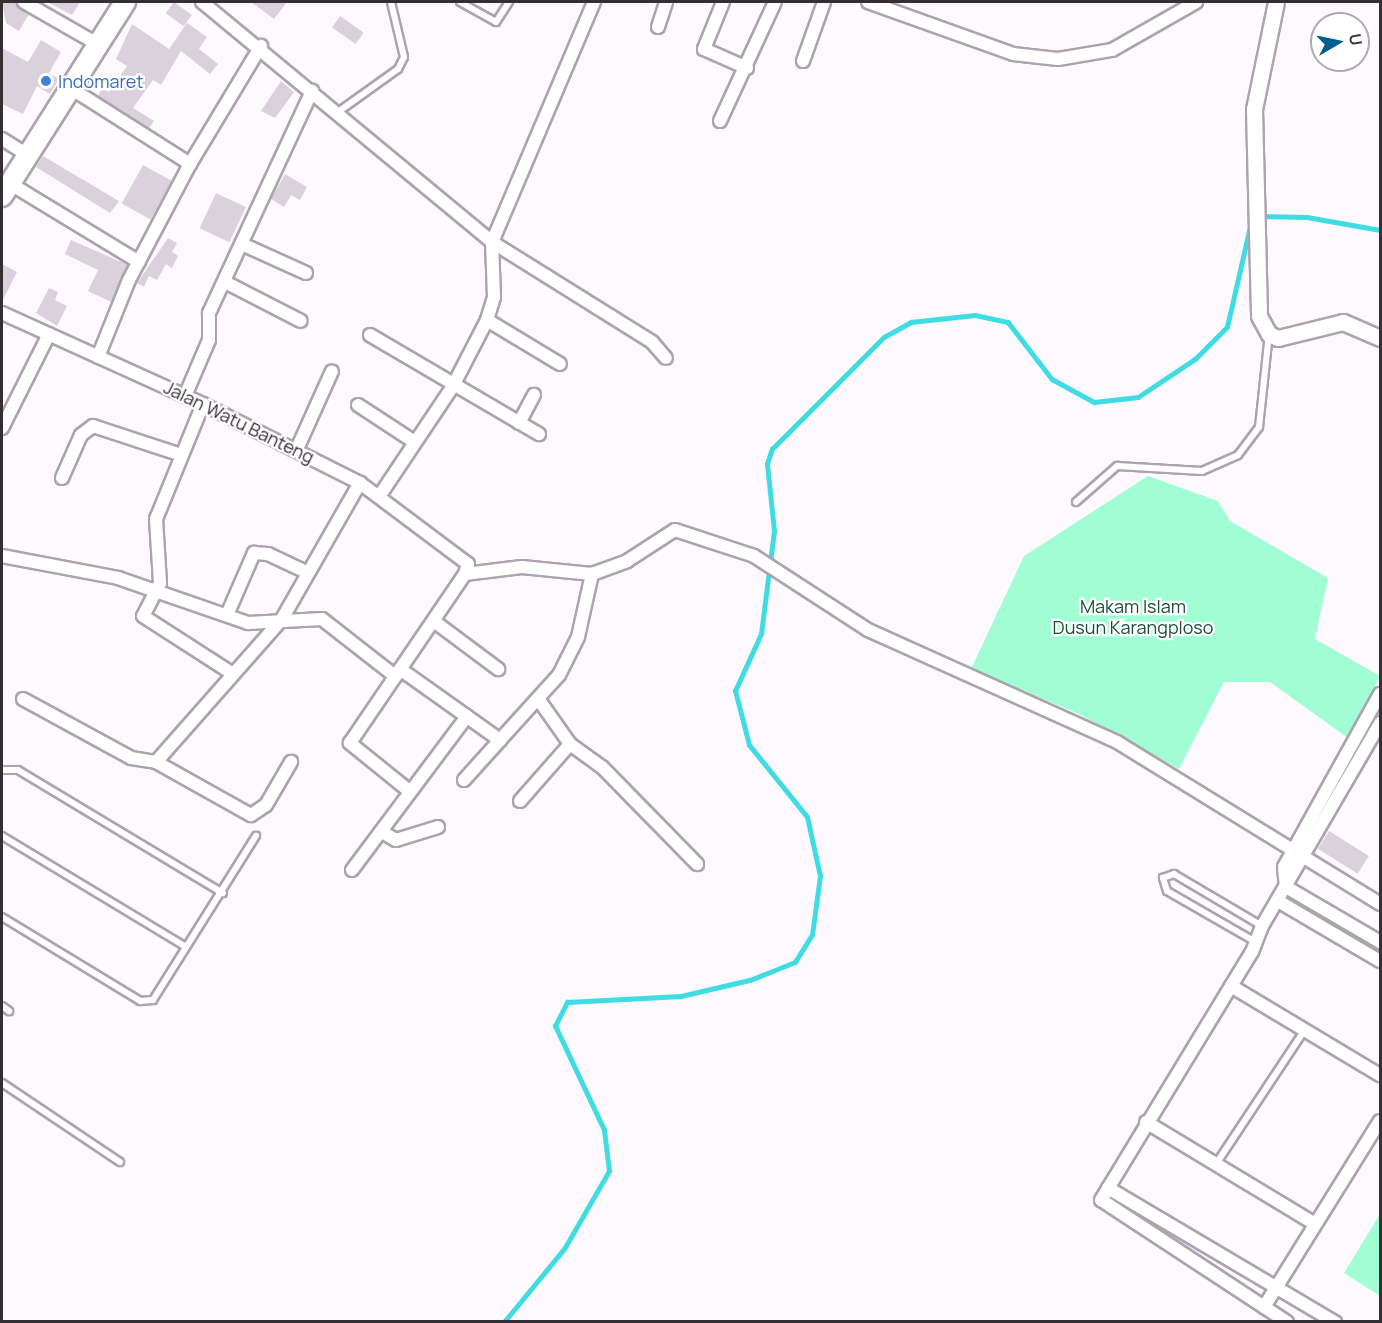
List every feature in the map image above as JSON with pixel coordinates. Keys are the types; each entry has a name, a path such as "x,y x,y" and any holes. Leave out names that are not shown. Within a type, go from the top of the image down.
{"main road":[{"path":"5,190 72,89 125,2"}],"street":[{"path":"24,2 99,45"},
{"path":"202,2 261,46 492,242 652,342 666,358"},
{"path":"380,495 413,441 453,386 487,320 494,297 492,242 594,2"},
{"path":"658,27 666,2"},
{"path":"723,2 704,49 747,68"},
{"path":"720,121 747,68 775,2"},
{"path":"803,61 824,2"},
{"path":"868,2 1013,54 1058,59 1112,50 1192,3"},
{"path":"1276,2 1254,109 1257,229 1255,297 1269,334 1293,337 1343,322 1379,336"},
{"path":"98,357 139,262 190,164 261,46"},
{"path":"72,89 190,164"},
{"path":"185,396 208,340 209,313 244,245 312,91"},
{"path":"2,139 28,156"},
{"path":"5,190 139,262"},
{"path":"244,245 306,273"},
{"path":"225,282 301,321"},
{"name":"Jalan Watu Banteng","path":"2,313 297,448 380,495 465,565"},
{"path":"487,320 560,364"},
{"path":"2,428 50,334"},
{"path":"370,335 453,386 538,434"},
{"path":"297,448 332,371"},
{"path":"519,423 534,395"},
{"path":"203,404 181,455 154,529 160,587 145,610 145,620 230,672"},
{"path":"358,405 413,441"},
{"path":"62,478 81,435 93,426 181,455"},
{"path":"156,762 230,672 283,615 360,483"},
{"path":"408,790 350,743 435,622 465,565 522,567 592,574 627,561 675,530 754,556 773,565 868,630 1117,742 1303,862 1380,904"},
{"path":"228,612 259,551 306,572"},
{"path":"2,556 160,587 228,612 248,623 283,615 322,619 500,740"},
{"path":"464,780 539,700 578,637 592,574"},
{"path":"435,622 498,669"},
{"path":"1286,887 1284,867 1380,694"},
{"path":"23,699 131,758 156,762 252,815 266,805 291,762"},
{"path":"539,700 570,744 602,768 697,864"},
{"path":"352,870 382,832 408,790 467,716"},
{"path":"1287,1322 1102,1204 1108,1188 1146,1122 1231,986 1262,926 1303,862 1380,723"},
{"path":"520,801 570,744"},
{"path":"382,832 396,840 438,827"},
{"path":"1286,887 1380,942"},
{"path":"1278,901 1380,961"},
{"path":"1231,986 1380,1075"},
{"path":"1264,1307 1278,1288 1380,1121"},
{"path":"1146,1122 1315,1224"},
{"path":"1108,1188 1335,1322"}],"lane":[{"path":"338,112 398,69 404,57 391,2"},
{"path":"460,2 496,22 509,2"},
{"path":"1076,502 1117,466 1202,471 1238,455 1259,427 1269,334"},
{"path":"2,770 18,770 224,893"},
{"path":"2,836 186,947"},
{"path":"2,917 140,1001 157,998 186,947 224,893 256,836"},
{"path":"1254,941 1167,891 1163,878 1173,874 1262,926"},
{"path":"2,1006 9,1011"},
{"path":"1216,1164 1304,1031"},
{"path":"2,1083 120,1162"}],"green space":[{"name":"Makam Islam Dusun Karangploso","path":"1148,476 1218,501 1230,521 1328,578 1315,639 1380,676 1348,738 1270,682 1224,682 1179,769 1079,714 971,669 1024,556"},
{"path":"1380,1214 1380,1296 1344,1273"}],"building":[{"path":"2,2 16,2 29,14 19,31 6,23"},
{"path":"47,2 80,2 72,15"},
{"path":"174,2 192,15 184,26 166,13"},
{"path":"251,2 287,2 274,19"},
{"path":"340,16 364,33 356,44 332,27"},
{"path":"187,23 207,37 199,49 218,64 210,74 181,51 161,85 153,80 133,108 154,121 149,128 98,96 102,88 109,92 127,66 116,59 132,24 169,49"},
{"path":"41,40 61,52 49,73 59,79 50,94 37,86 23,114 2,104 2,48 28,62"},
{"path":"281,81 294,92 275,118 261,111"},
{"path":"43,156 119,201 110,213 36,167"},
{"path":"143,165 172,181 151,219 122,203"},
{"path":"285,174 307,187 300,200 291,195 284,207 271,199"},
{"path":"216,193 246,207 229,242 200,228"},
{"path":"168,238 177,243 172,252 178,256 172,268 166,264 157,280 149,276 144,287 137,283"},
{"path":"71,240 128,265 111,302 88,291 98,270 65,254"},
{"path":"2,264 17,272 2,302"},
{"path":"49,288 58,292 55,300 67,306 57,326 36,313"},
{"path":"1329,831 1369,856 1358,874 1318,849"}],"waterway":[{"path":"1260,216 1307,217 1380,230"},
{"path":"504,1322 564,1249 609,1171 604,1130 555,1026 567,1002 681,996 750,980 795,962 812,935 820,876 807,817 749,745 735,691 761,634 774,531 767,464 772,449 884,337 911,322 975,315 1008,322 1052,379 1094,402 1138,397 1195,359 1227,327 1252,218"}],"place":[{"name":"Indomaret","path":"46,81"}]}
